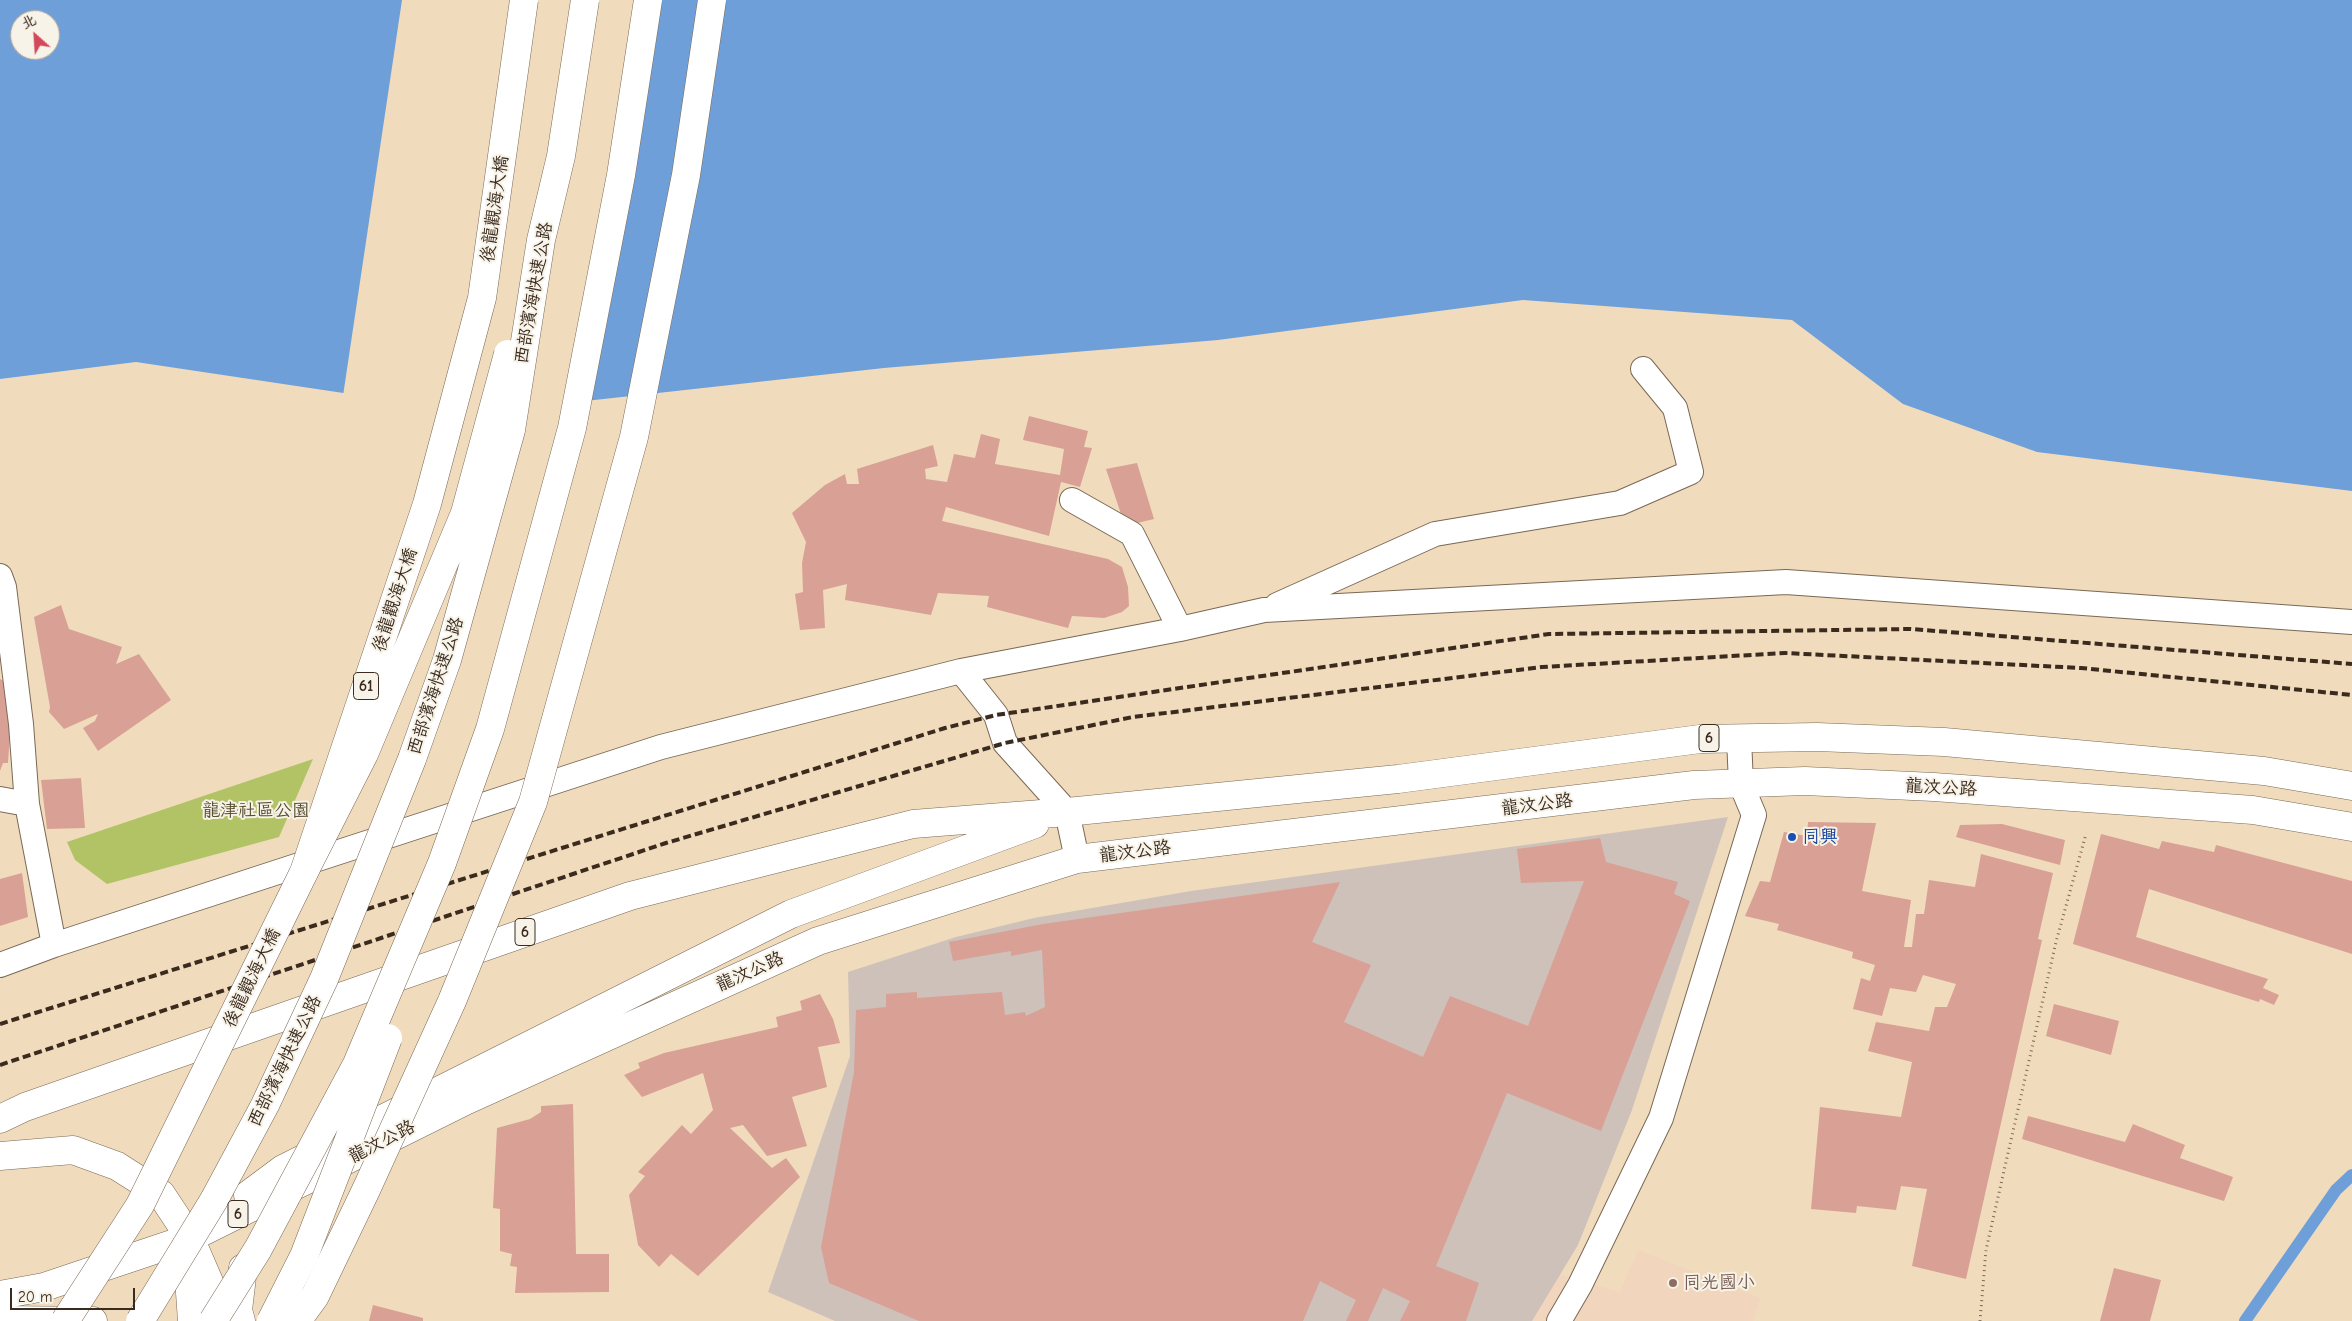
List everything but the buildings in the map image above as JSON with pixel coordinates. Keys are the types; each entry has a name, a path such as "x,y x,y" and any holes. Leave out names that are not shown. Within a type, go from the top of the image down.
{"main road":[{"name":"後龍觀海大橋","path":"65,1321 140,1205 304,872 427,504 482,298 524,0"},
{"name":"西部濱海快速公路","path":"140,1321 214,1200 264,1105 324,979 412,759 447,660 511,430 541,240 561,156 585,0"},
{"path":"272,1321 304,1256 390,1033 442,863 490,729 572,428 621,175 648,0"},
{"path":"297,1321 315,1296 383,1154 452,1001 533,802 634,436 686,175 712,0"},
{"path":"304,872 364,754 465,513 541,240"},
{"name":"6","path":"0,1119 25,1107 630,896 913,824 1067,812 1398,779 1700,739 1817,738 1944,742 2264,771 2352,786"},
{"name":"龍汶公路","path":"0,1295 44,1287 190,1238 465,1101 818,941 1077,859 1694,785 1815,782 1934,787 2254,810 2352,827"},
{"path":"190,1238 282,1169 791,914 1067,812"},
{"path":"213,1321 258,1249 357,1064 442,863"},
{"path":"242,1321 238,1310 244,1261 284,1213 465,1101"},
{"path":"0,1156 73,1150 117,1166 161,1194 190,1238 226,1321"},
{"path":"190,1238 189,1278 192,1321"},
{"path":"0,1320 92,1321"}],"lane":[{"path":"1264,610 1435,534 1620,503 1690,472 1675,408 1642,370"},
{"path":"1072,500 1132,534 1180,629"},
{"path":"0,576 4,587 20,714 27,804 54,945"},
{"path":"0,965 54,945 661,747 960,671 1180,629 1264,610 1786,582 2352,622"},
{"path":"960,671 996,716 1005,743 1067,812 1077,859"},
{"path":"1559,1321 1580,1286 1661,1118 1754,815 1741,784 1739,738"},
{"path":"0,799 27,804"}],"path":[{"path":"1980,1321 1986,1250 2056,942 2095,799"}],"shaded area":[{"path":"1728,817 1632,1110 1578,1245 1532,1321 835,1321 768,1292 850,1056 848,972 956,937 1034,918 1191,891"},
{"name":"同光國小","path":"1638,1250 1760,1298 1753,1321 1531,1321 1558,1274 1620,1292"}],"green space":[{"name":"龍津社區公園","path":"313,759 279,837 107,884 75,860 67,842"}],"water":[{"path":"0,0 2352,0 2352,491 2037,452 1903,404 1792,320 1523,300 1218,340 884,368 477,413 136,362 0,379"}],"pier":[{"path":"402,0 643,0 582,404 477,416 343,396"}],"waterway":[{"path":"2245,1321 2336,1190 2352,1175"}],"railway":[{"path":"0,1024 945,728 996,715 1549,634 1911,629 2352,664"},
{"path":"0,1065 666,843 1005,743 1133,717 1542,667 1785,653 2081,668 2352,695"}],"place":[{"name":"同興","path":"1792,837"},
{"name":"同光國小","path":"1673,1283"}]}
